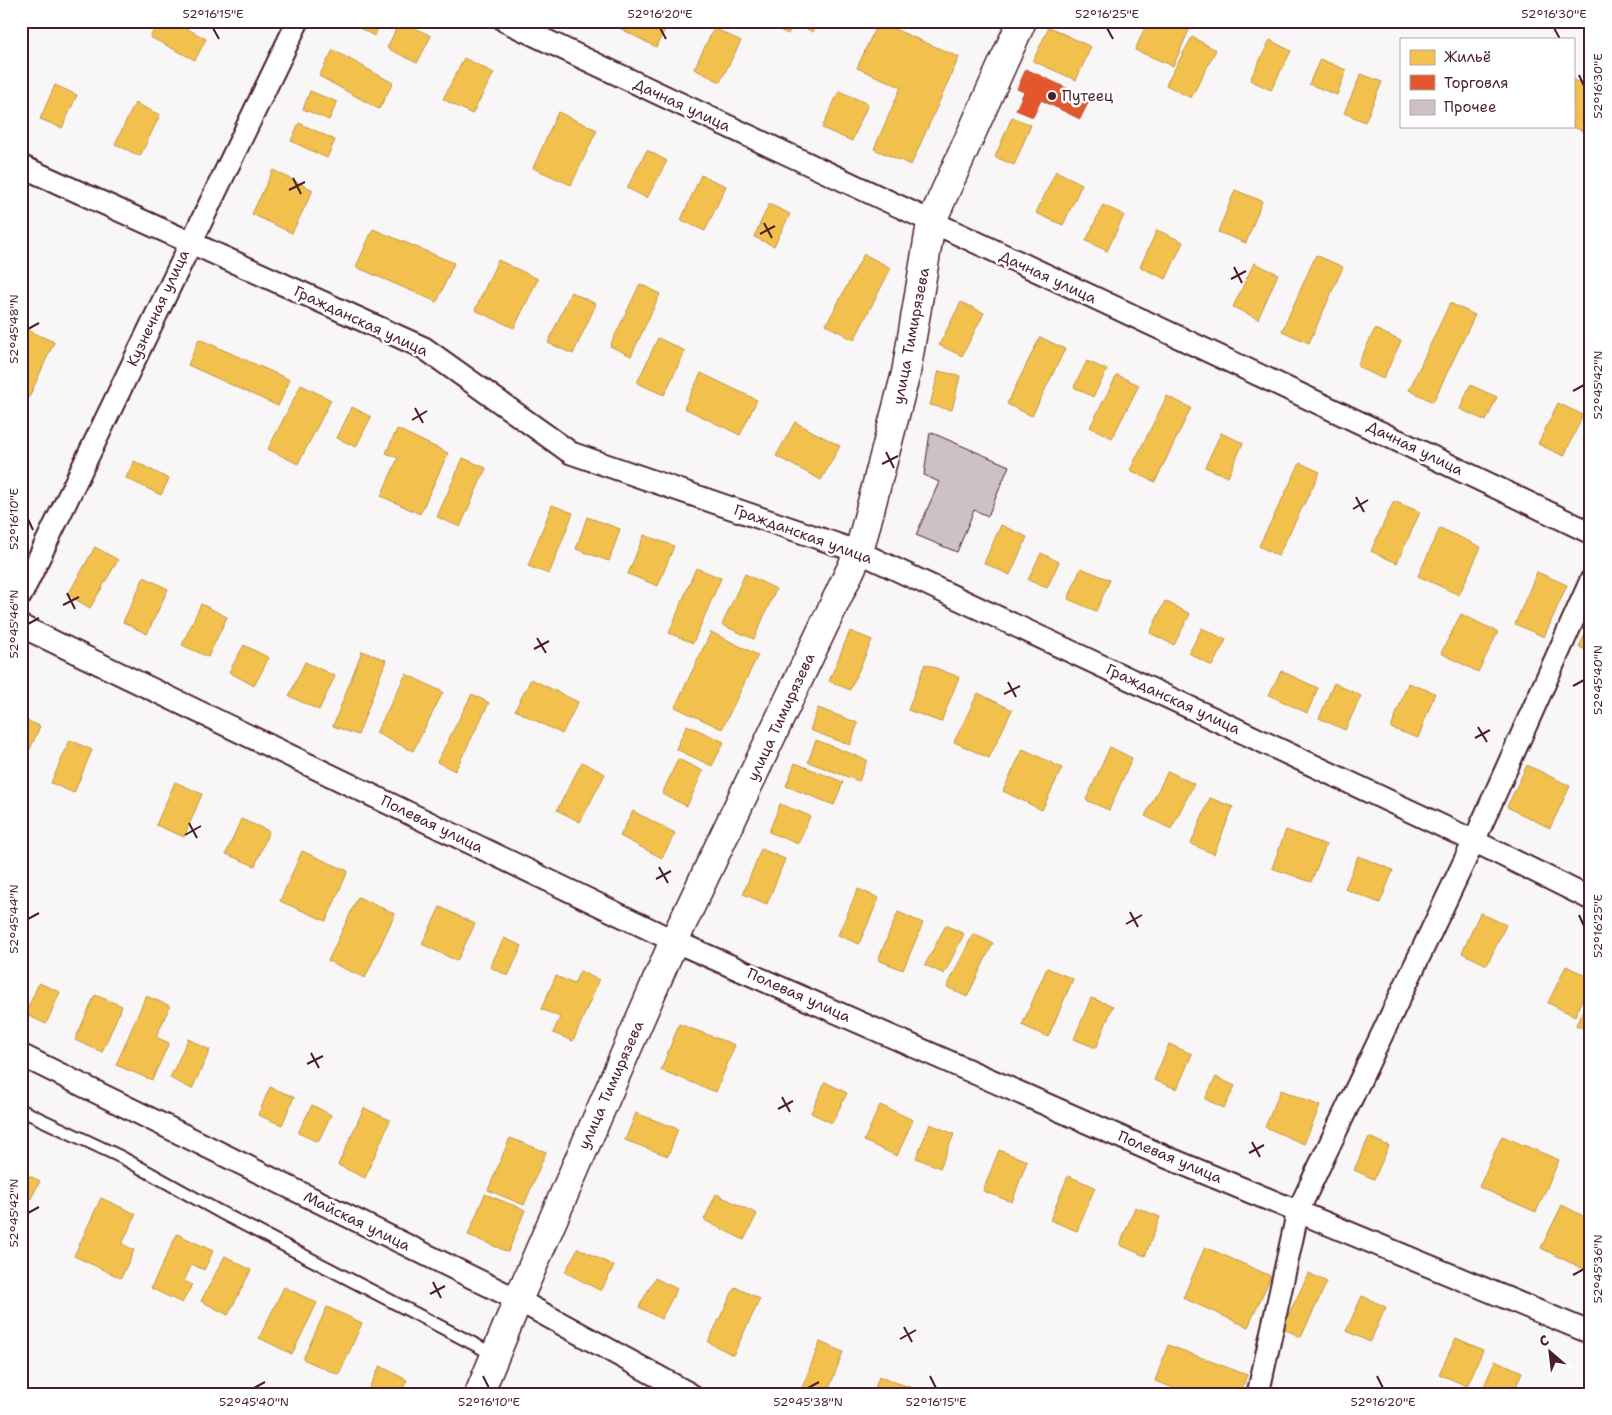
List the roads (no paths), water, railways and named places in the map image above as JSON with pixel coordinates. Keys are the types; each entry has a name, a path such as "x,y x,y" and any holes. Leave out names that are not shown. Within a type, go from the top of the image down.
{"main road":[{"name":"улица Тимирязева","path":"479,1394 674,941 859,552 906,373 932,223 1022,21"}],"street":[{"name":"Кузнечная улица","path":"21,595 298,21"},
{"name":"Дачная улица","path":"505,21 932,223 1304,394 1591,533"},
{"name":"Гражданская улица","path":"21,166 424,348 571,454 859,552 1474,841 1591,899"},
{"path":"1258,1394 1298,1211 1474,841 1591,580"},
{"name":"Полевая улица","path":"21,626 674,941 1166,1157 1591,1333"},
{"name":"Майская улица","path":"21,1054 518,1300 690,1394"}],"lane":[{"path":"21,1110 121,1157 220,1212 495,1355"}],"place":[{"name":"Путеец","path":"1052,96"}]}
